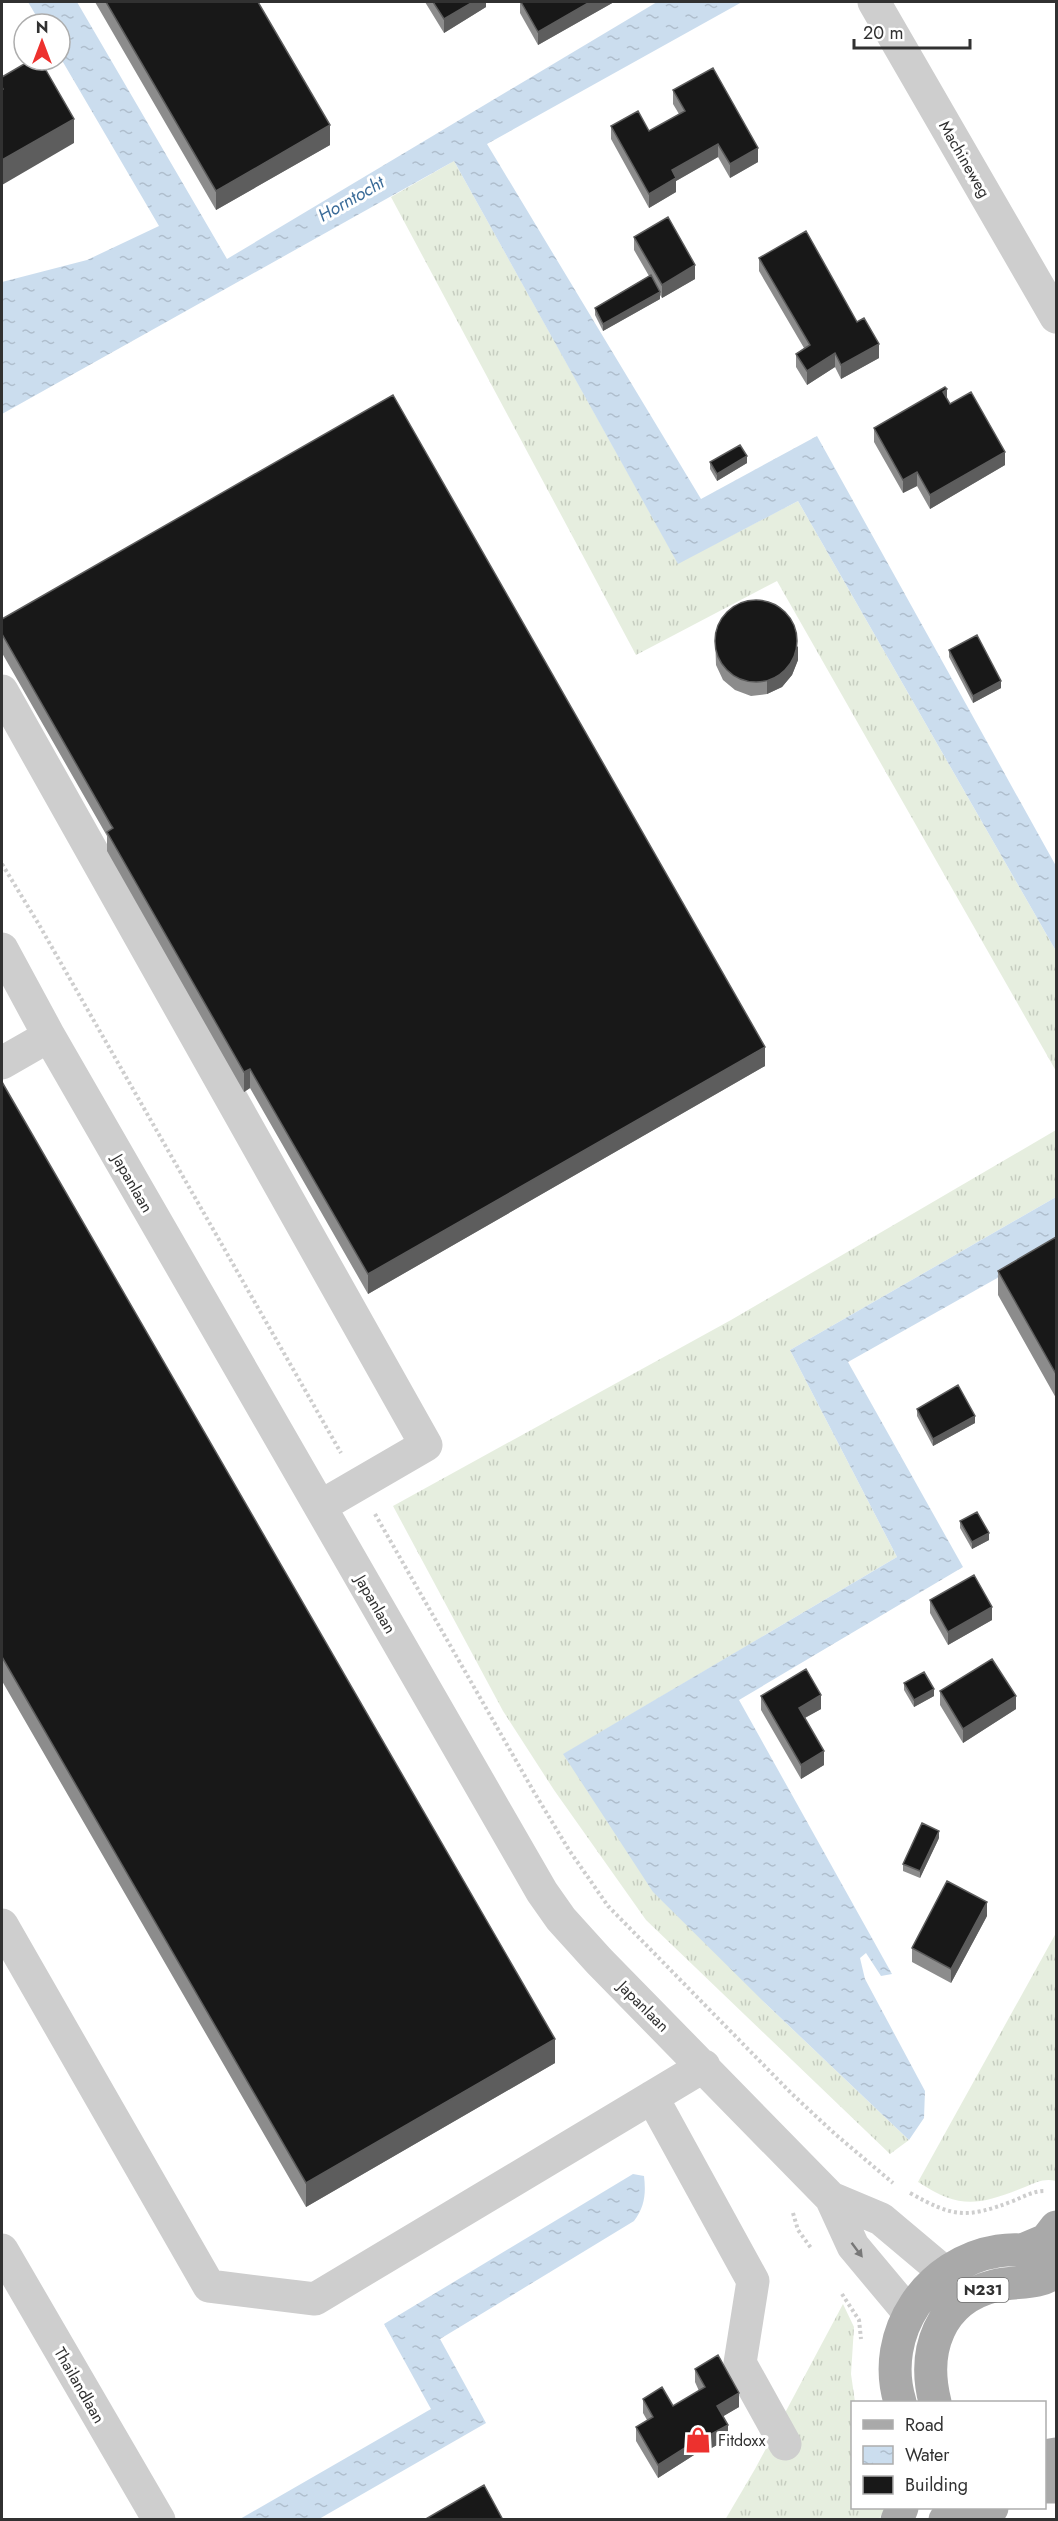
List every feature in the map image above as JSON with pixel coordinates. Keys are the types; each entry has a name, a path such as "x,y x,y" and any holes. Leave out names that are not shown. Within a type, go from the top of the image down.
{"main road":[{"name":"N231","path":"1022,2250 1046,2240 1056,2227"},
{"name":"N231","path":"900,2401 896,2382 896,2355 902,2329 909,2313 925,2291 944,2272 973,2257 1005,2250 1037,2252 1056,2259"},
{"name":"N231","path":"935,2401 929,2367 932,2345 946,2318 968,2297 995,2285 1041,2281 1056,2272"},
{"path":"909,2313 932,2345"},
{"path":"978,2520 991,2509"}],"street":[{"name":"Machineweg","path":"874,2 1056,317"},
{"path":"2,691 426,1445 321,1506"},
{"name":"Japanlaan","path":"2,949 49,1036 542,1892 561,1918 599,1961 831,2198 853,2246 909,2313"},
{"path":"2,1063 49,1036"},
{"path":"2,1925 209,2286 315,2299 704,2066"},
{"path":"652,2097 753,2281 740,2363 785,2444"},
{"name":"Japanlaan","path":"831,2198 881,2219 944,2272"},
{"name":"Thailandlaan","path":"2,2250 159,2520"}],"path":[{"path":"791,2093 835,2134 898,2186"},
{"path":"903,2189 936,2207 957,2214 987,2210 1039,2191 1052,2191"},
{"path":"798,2230 816,2255"},
{"path":"840,2291 859,2320 861,2350"}],"green space":[{"path":"454,161 678,563 798,501 1056,951 1056,1071 777,581 636,655 391,197"},
{"path":"1056,1130 1056,1197 790,1350 897,1557 564,1754 765,2003 909,2140 890,2154 646,1920 554,1790 503,1711 393,1506 731,1320"},
{"path":"1056,1933 1056,2181 1040,2181 982,2201 959,2201 946,2197 918,2182"},
{"path":"843,2304 854,2327 851,2374 855,2401 851,2401 851,2509 884,2509 879,2519 725,2520 755,2469"}],"water":[{"name":"Horntocht","path":"28,2 77,2 227,259 657,2 742,2 487,144 701,499 817,436 1056,866 1056,951 798,501 678,564 454,161 2,414 2,282 87,260 159,226 69,72 72,72 72,12 34,12"},
{"path":"1056,1197 1056,1245 848,1362 963,1567 739,1700 892,1974 881,1976 866,1953 860,1958 865,1979 925,2091 924,2118 909,2140 653,1892 563,1754 897,1557 790,1350"},
{"path":"633,2174 644,2176 645,2188 643,2205 634,2221 440,2339 486,2423 319,2519 240,2519 431,2409 384,2324"}],"building":[{"path":"106,2 258,2 330,125 216,191"},
{"path":"433,2 473,2 444,19"},
{"path":"521,2 590,2 538,32"},
{"path":"713,68 758,148 730,164 718,144 672,170 676,178 649,194 611,126 638,111 649,131 685,111 673,90"},
{"path":"12,71 47,72 74,119 2,160 2,77"},
{"path":"668,217 695,265 662,285 634,237"},
{"path":"806,231 857,322 864,318 879,344 841,365 835,353 807,371 796,354 810,345 759,258"},
{"path":"651,275 660,292 603,324 595,308"},
{"path":"945,387 947,389 943,392 950,404 971,392 1005,452 930,495 917,472 903,480 874,428"},
{"path":"393,395 765,1047 368,1274 250,1069 244,1072 107,832 113,828 2,634 2,619"},
{"path":"740,445 747,456 717,474 710,462"},
{"path":"756,600 772,603 785,612 794,625 797,641 794,657 785,670 772,679 756,682 740,679 727,670 718,657 715,641 718,625 727,612 740,603"},
{"path":"977,635 1001,681 973,696 949,650"},
{"path":"2,1082 555,2039 306,2183 2,1657"},
{"path":"1056,1237 1056,1374 998,1271"},
{"path":"958,1385 975,1416 933,1439 917,1409"},
{"path":"977,1512 989,1533 972,1542 960,1521"},
{"path":"974,1575 992,1607 948,1632 930,1600"},
{"path":"992,1659 1016,1696 963,1729 940,1691"},
{"path":"806,1669 821,1695 799,1708 824,1751 801,1765 761,1696"},
{"path":"924,1672 934,1689 914,1700 904,1683"},
{"path":"922,1823 939,1831 920,1871 903,1864"},
{"path":"947,1881 987,1902 951,1969 912,1948"},
{"path":"718,2355 739,2393 717,2406 728,2425 706,2437 705,2435 658,2465 636,2427 653,2417 643,2399 662,2387 673,2406 705,2387 695,2369"},
{"path":"484,2485 503,2520 424,2520"}],"place":[{"name":"Fitdoxx","path":"698,2440"}]}
